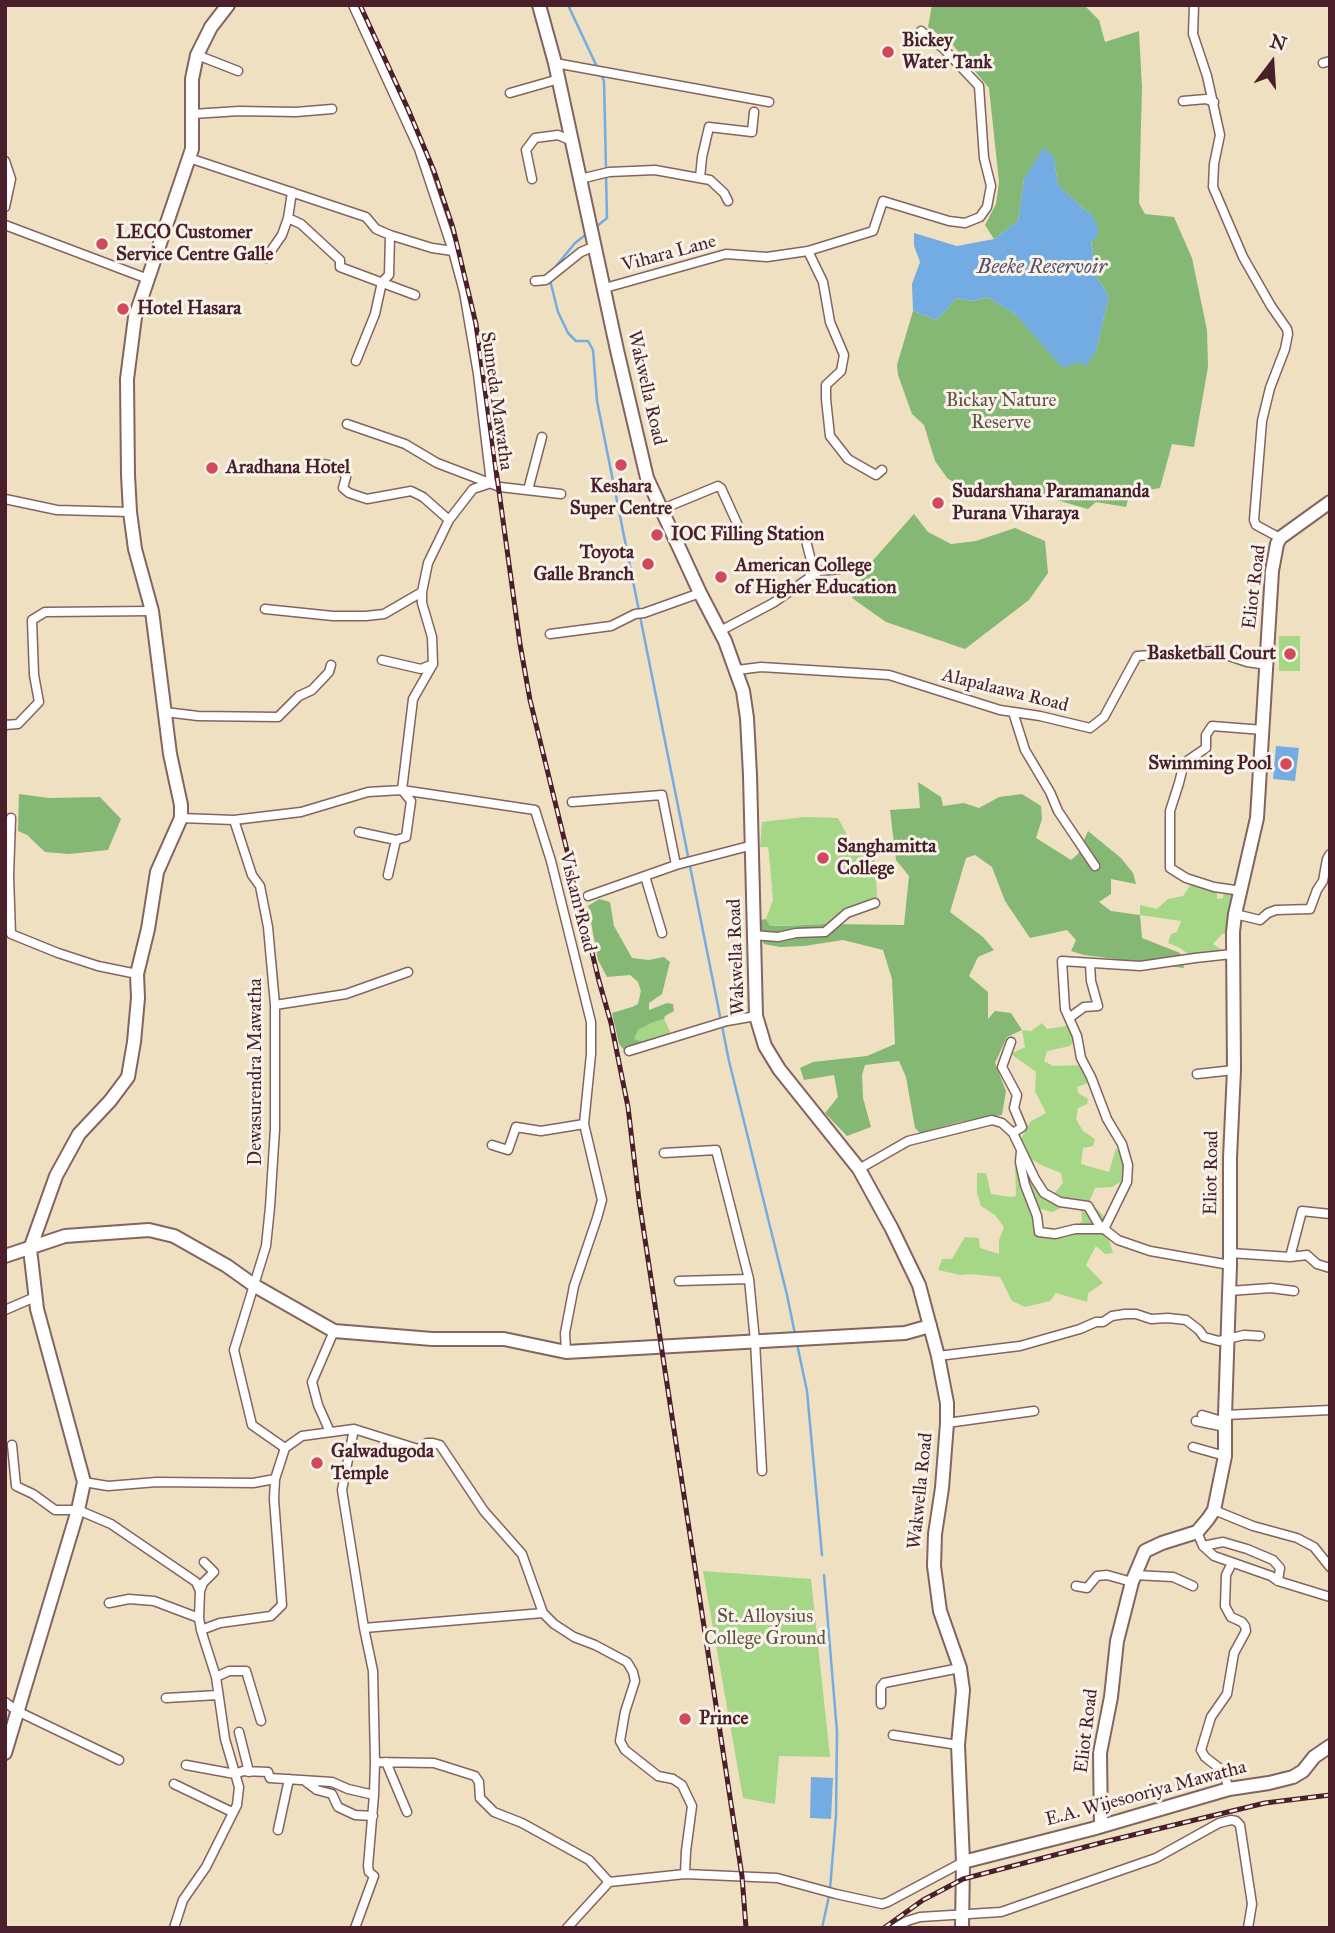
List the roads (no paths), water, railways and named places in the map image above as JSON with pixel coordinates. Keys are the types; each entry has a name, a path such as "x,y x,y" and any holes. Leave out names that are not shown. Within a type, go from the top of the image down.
{"street":[{"path":"6,1745 78,1510 84,1482 35,1297 30,1249 57,1176 79,1134 128,1077 138,998 137,974 148,929 157,872 181,818 152,611 135,549 130,512 127,379 133,327 191,149 191,79 197,55 211,27 228,5"},
{"name":"Sumeda Mawatha","path":"353,5 419,149 464,292 478,374 491,483 472,489 449,520 428,563 422,603 432,637 433,664"},
{"name":"Wakwella Road","path":"539,5 559,79 647,478 720,631 743,691 747,718 753,845 756,1016 765,1046 779,1069 859,1169 892,1229 919,1285 939,1356 947,1403 947,1423 934,1566 940,1611 960,1668 963,1690 958,1745 963,1862 962,1921"},
{"path":"1194,5 1193,34 1208,76 1220,135 1213,164 1213,187 1243,257 1288,334 1262,421 1254,520 1256,524 1280,538"},
{"name":"Vihara Lane","path":"605,288 726,254 767,257 808,251 873,231 883,201 949,221 965,223 980,218 987,207 990,186 984,158 979,86 943,48 921,32"},
{"path":"197,55 238,71"},
{"path":"555,63 769,102"},
{"path":"510,93 559,79"},
{"path":"1183,101 1206,99 1214,102"},
{"path":"193,114 332,109"},
{"path":"700,178 709,127 752,132 754,112"},
{"path":"531,179 526,150 535,138 558,135 572,141"},
{"path":"189,158 366,217 376,229 390,235 432,248 453,251"},
{"path":"5,161 11,179 5,207"},
{"path":"580,179 609,172 655,170 710,180 728,201"},
{"path":"266,258 282,235 292,191"},
{"path":"288,218 301,223 340,260 340,267 415,295"},
{"path":"5,225 148,279"},
{"path":"356,361 375,314 382,282 389,275 390,235"},
{"path":"535,281 548,278 581,252 595,246"},
{"path":"808,251 822,282 830,322 844,355 841,372 826,384 830,436 848,459 876,475 882,470"},
{"path":"347,424 405,444 437,463 500,487 561,494"},
{"path":"528,490 542,438"},
{"path":"316,464 340,467 345,477 343,488 349,494 367,499 411,491 423,497 449,520"},
{"path":"660,510 718,486 741,532"},
{"path":"5,499 57,510 130,512"},
{"name":"Eliot Road","path":"1101,1826 1100,1753 1111,1697 1117,1641 1133,1578 1145,1551 1197,1532 1208,1519 1214,1510 1225,1456 1234,1070 1232,954 1235,914 1257,818 1272,571 1280,538 1330,502"},
{"path":"805,537 813,568 809,578"},
{"path":"720,631 772,603 820,571 840,569"},
{"path":"265,609 333,616 366,616 384,614 422,592"},
{"path":"550,634 611,626 640,613 700,593"},
{"path":"5,725 18,724 39,702 34,675 32,620 45,612 152,611"},
{"name":"Alapalaawa Road","path":"737,670 761,667 888,675 969,701 1090,728 1104,717 1137,656 1214,651 1266,665"},
{"path":"382,660 421,668 433,664"},
{"path":"359,832 396,840 406,837 411,801 402,790 413,699 433,664"},
{"path":"166,712 198,716 278,717 299,696 312,690 329,672 331,665"},
{"path":"1013,712 1024,750 1050,792 1058,811 1096,866"},
{"path":"1242,891 1214,887 1186,878 1170,869 1170,811 1184,763 1206,748 1206,735 1212,726 1263,730"},
{"name":"Viskam Road","path":"181,818 234,820 301,812 368,792 402,790 535,810 551,861 591,1022 591,1055 584,1124 602,1200 574,1286 565,1333 565,1353"},
{"path":"572,802 662,795 676,865"},
{"path":"11,818 11,934 97,966 137,974"},
{"name":"Dewasurendra Mawatha","path":"234,820 252,875 260,886 268,928 275,1004 275,1129 266,1246 233,1350 252,1425 285,1448"},
{"path":"388,875 396,840"},
{"path":"588,896 676,865 753,845"},
{"path":"1235,914 1260,920 1276,910 1310,909 1323,881 1330,854"},
{"path":"645,876 662,933"},
{"path":"753,935 778,937 825,932 847,912 875,903"},
{"path":"1104,1229 1126,1182 1128,1165 1122,1144 1107,1119 1081,1058 1077,1036 1065,1009 1062,961 1140,966 1232,954"},
{"path":"1069,1018 1084,1007 1098,1006 1091,981 1090,964"},
{"path":"275,1004 346,994 408,972"},
{"path":"629,1051 756,1016"},
{"path":"1011,1042 1002,1067 1017,1095 1014,1108 1022,1127 1013,1133"},
{"path":"1197,1074 1234,1070"},
{"path":"859,1169 908,1141 992,1120 1002,1123 1013,1133 1044,1194 1060,1202 1088,1206 1099,1225 1118,1240 1150,1251 1230,1259 1307,1255 1317,1264 1330,1268"},
{"path":"492,1145 508,1150 516,1127 541,1131 584,1124"},
{"path":"664,1153 716,1150 749,1279 762,1471"},
{"path":"1021,1151 1024,1185 1037,1216 1039,1232 1055,1234 1075,1229 1104,1229"},
{"path":"1290,1257 1302,1211 1330,1214"},
{"path":"5,1256 65,1236 149,1230 174,1236 334,1331 432,1339 504,1339 565,1353 905,1333 930,1326"},
{"path":"679,1281 749,1279"},
{"path":"1229,1291 1270,1288 1294,1292"},
{"path":"5,1310 35,1297"},
{"path":"939,1356 1020,1346 1125,1314 1151,1319 1186,1320 1204,1337 1219,1341 1244,1335 1260,1336"},
{"path":"330,1432 318,1405 312,1382 334,1331"},
{"path":"1199,1418 1225,1421 1330,1410"},
{"path":"947,1423 1034,1411"},
{"path":"354,1429 342,1490 373,1671 374,1762 373,1816 368,1866 373,1875 355,1928"},
{"path":"201,1630 220,1623 271,1616 282,1605 274,1499 275,1479 285,1448 302,1436 354,1429 418,1449 427,1443 440,1445 484,1511 522,1554 543,1613 574,1637 627,1662 633,1672 635,1681 625,1712 620,1741 625,1750 658,1776 673,1779 682,1785 692,1806 685,1851 685,1874"},
{"path":"12,1445 16,1486 55,1510 78,1510 111,1524 197,1582 200,1591"},
{"path":"1193,1447 1225,1456"},
{"path":"84,1482 108,1486 158,1482 253,1483 275,1479"},
{"path":"1214,1510 1252,1526 1297,1538 1314,1547 1330,1567"},
{"path":"1197,1532 1203,1546 1214,1556 1329,1597 1330,1585"},
{"path":"1203,1546 1223,1542 1273,1560 1280,1568 1278,1581"},
{"path":"174,1928 183,1900 206,1867 237,1805 239,1787 225,1739 216,1677 199,1618 200,1591 203,1583 214,1572 204,1562"},
{"path":"1229,1789 1223,1771 1205,1757 1201,1750 1211,1717 1227,1694 1234,1653 1246,1631 1242,1622 1231,1617 1225,1606 1226,1576 1232,1563"},
{"path":"1076,1586 1087,1588 1097,1576 1107,1575 1133,1578 1173,1577 1193,1586"},
{"path":"109,1603 129,1599 154,1601 199,1618"},
{"path":"364,1628 543,1613"},
{"path":"881,1704 881,1687 884,1683 960,1668"},
{"path":"216,1677 229,1671 246,1671 261,1721"},
{"path":"166,1698 218,1695"},
{"path":"5,1702 17,1711 119,1759"},
{"path":"239,1731 249,1772"},
{"path":"892,1734 958,1745"},
{"name":"E.A. Wijesooriya Mawatha","path":"963,1862 1229,1789 1293,1777 1330,1746"},
{"path":"374,1762 434,1763 475,1776 479,1782 480,1798 494,1812 522,1823 589,1860 609,1882"},
{"path":"386,1762 407,1812"},
{"path":"186,1765 234,1774 243,1770 268,1772 270,1778 332,1782 374,1795"},
{"path":"278,1830 289,1779"},
{"path":"304,1780 317,1790 332,1794 338,1807 355,1815 373,1816"},
{"path":"174,1784 232,1812"},
{"path":"895,1928 920,1917 962,1921 1001,1912 1156,1858 1231,1820 1240,1825 1252,1904 1248,1928"},
{"path":"568,1928 609,1882 685,1874 777,1878 874,1903 888,1902 963,1862"}],"water":[{"name":"Beeke Reservoir","path":"1044,147 1054,158 1058,185 1092,215 1097,225 1098,235 1091,242 1097,278 1109,296 1096,351 1086,366 1078,362 1063,368 1015,314 988,297 972,301 956,298 937,320 913,311 912,284 920,262 914,246 914,233 957,246 994,239 1018,221 1024,179"},
{"name":"Swimming Pool","path":"1276,746 1299,748 1295,781 1273,779"},
{"path":"811,1777 833,1778 831,1819 810,1818"}],"waterway":[{"path":"568,5 598,69"},
{"path":"601,75 604,81 606,169"},
{"path":"596,227 607,218 606,176"},
{"path":"552,271 575,243 588,233"},
{"path":"550,280 558,312 568,333 576,341 588,341 593,350 597,401 729,1061 795,1334"},
{"path":"797,1344 807,1391 822,1555"},
{"path":"824,1575 837,1732 836,1816 830,1889"},
{"path":"822,1928 829,1896"}],"railway":[{"path":"360,5 434,171 453,228 476,324 530,700 611,1023 628,1107 639,1200 742,1876 746,1928"},
{"path":"884,1928 923,1900 963,1879 1265,1803 1330,1795"}],"place":[{"name":"Bickey Water Tank","path":"888,52"},
{"name":"LECO Customer Service Centre Galle","path":"102,244"},
{"name":"Hotel Hasara","path":"123,309"},
{"name":"Keshara Super Centre","path":"621,465"},
{"name":"Aradhana Hotel","path":"212,468"},
{"name":"Sudarshana Paramananda Purana Viharaya","path":"938,503"},
{"name":"IOC Filling Station","path":"657,535"},
{"name":"Toyota Galle Branch","path":"648,564"},
{"name":"American College of Higher Education","path":"721,577"},
{"name":"Basketball Court","path":"1290,654"},
{"name":"Swimming Pool","path":"1286,764"},
{"name":"Sanghamitta College","path":"823,858"},
{"name":"Galwadugoda Temple","path":"317,1463"},
{"name":"Prince","path":"685,1719"}],"park label":[{"name":"Bickay Nature Reserve","path":"1001,412"},
{"name":"St. Alloysius College Ground","path":"765,1628"}]}
